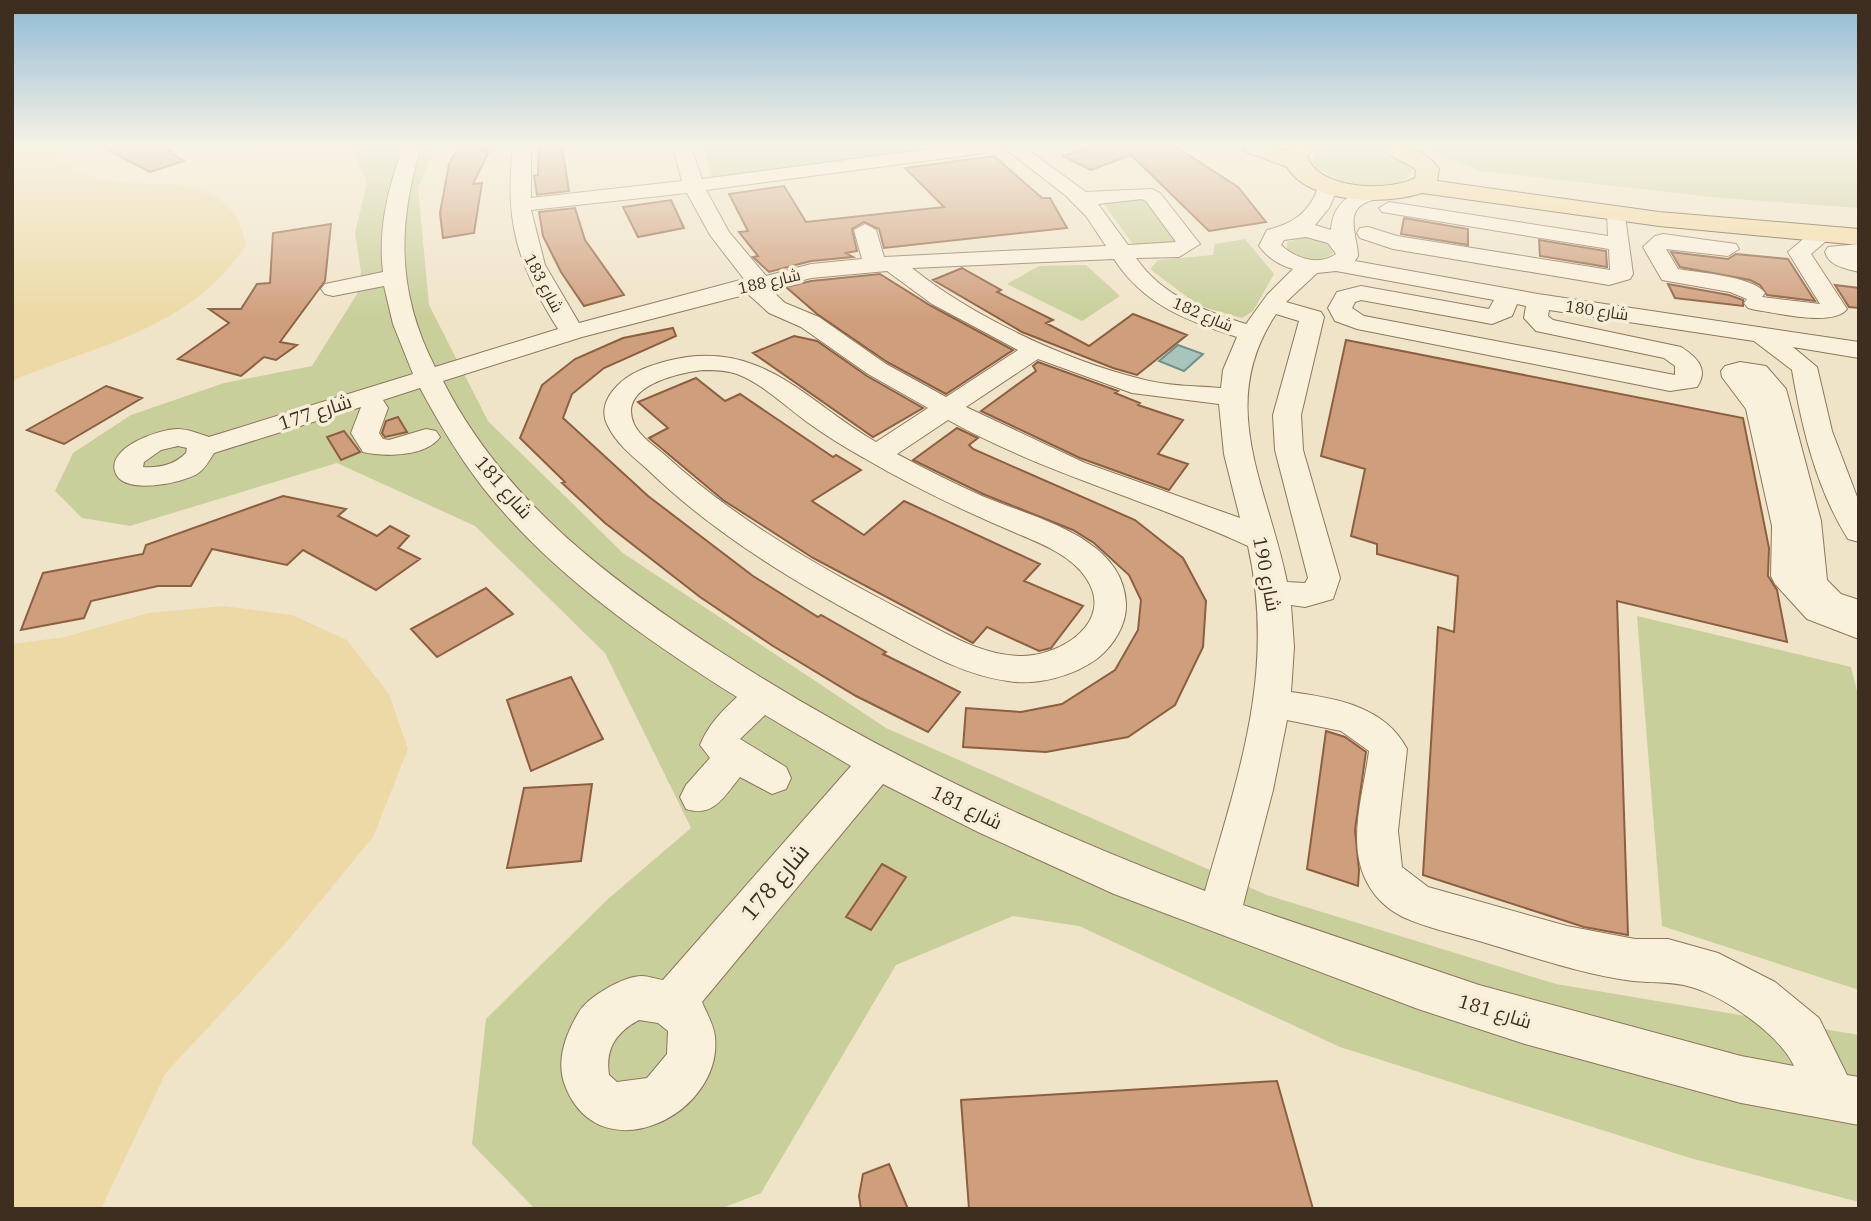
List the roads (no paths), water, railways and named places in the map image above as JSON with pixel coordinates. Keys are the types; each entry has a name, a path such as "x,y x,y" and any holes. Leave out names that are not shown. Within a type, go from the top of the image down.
{"main road":[{"path":"1580,204 1617,214 1659,219 1859,237"},
{"path":"1684,204 1859,219"}],"street":[{"name":"شارع 181","path":"395,204 390,231 394,277 415,354 473,452 502,492 546,534 654,626 762,696 878,762 1062,853 1219,916 1359,968 1508,1016 1755,1082 1845,1099"},
{"path":"520,205 529,204"},
{"path":"701,204 735,256 760,282 770,303 810,322 877,369 947,410 1075,469 1193,511 1262,540"},
{"name":"شارع 182","path":"1086,204 1102,222 1134,274 1153,291 1189,312 1249,333"},
{"name":"شارع 188","path":"429,379 573,332 811,271 883,263 1179,250 1189,244 1158,204"},
{"path":"1273,592 1305,595 1321,591 1324,578 1289,450 1287,426 1287,415 1312,317 1280,283 1275,252 1270,240 1275,235 1306,224 1321,204"},
{"path":"1335,255 1339,225 1351,204"},
{"path":"1402,204 1619,244"},
{"name":"شارع 183","path":"520,205 528,258 573,332"},
{"path":"1368,233 1393,242 1609,278 1622,274 1617,214"},
{"path":"1659,219 1704,232 1728,249 1754,312"},
{"path":"865,230 883,263 962,310 1037,349 1132,385 1166,401 1232,404"},
{"path":"1294,230 1317,232 1335,255"},
{"path":"1754,312 1835,310 1799,252 1822,234"},
{"path":"1728,249 1663,242 1654,247 1670,275 1736,286 1754,312 1804,367 1811,409 1849,515 1859,532"},
{"path":"1859,251 1836,252 1838,258 1859,265"},
{"name":"شارع 190","path":"1219,916 1271,704 1276,661 1273,592 1262,540 1249,503 1234,443 1232,404 1237,368 1249,333 1280,283 1335,255"},
{"name":"شارع 180","path":"1335,255 1538,301 1754,312 1847,348"},
{"name":"شارع 180","path":"1335,255 1523,286 1754,312 1859,335"},
{"path":"333,289 394,277"},
{"path":"1506,295 1504,311 1492,317 1361,293 1345,297 1340,308 1344,316 1357,322 1670,383 1688,381 1688,363 1672,352 1545,326 1536,318 1538,301"},
{"path":"1804,367 1817,354 1847,348"},
{"path":"877,454 1037,349"},
{"path":"703,362 725,363 760,377 877,454 962,499 1080,553 1097,569 1108,587 1111,608 1105,628 1090,646 1068,659 1030,668 1010,669 954,652 804,572 720,515 684,487 626,433 618,420 618,406 639,380 658,371 703,362"},
{"path":"1859,612 1829,602 1811,583 1806,521 1773,389 1759,373 1744,369 1734,371 1735,377 1751,392 1759,409 1787,526 1787,576 1791,584 1819,611 1859,627"},
{"name":"شارع 177","path":"202,448 429,379"},
{"path":"367,396 375,408 365,433 373,446 390,449 426,436"},
{"path":"1193,511 1249,503"},
{"path":"762,696 721,736 719,745 734,757 772,778"},
{"path":"1271,704 1340,718 1367,727 1384,738 1388,749 1378,857 1384,878 1399,891 1417,903 1567,947 1702,968 1759,998 1804,1034 1845,1099"},
{"path":"700,797 734,757"},
{"name":"شارع 178","path":"672,1003 878,762"}],"water":[{"path":"1178,345 1203,354 1184,371 1159,361"}]}
